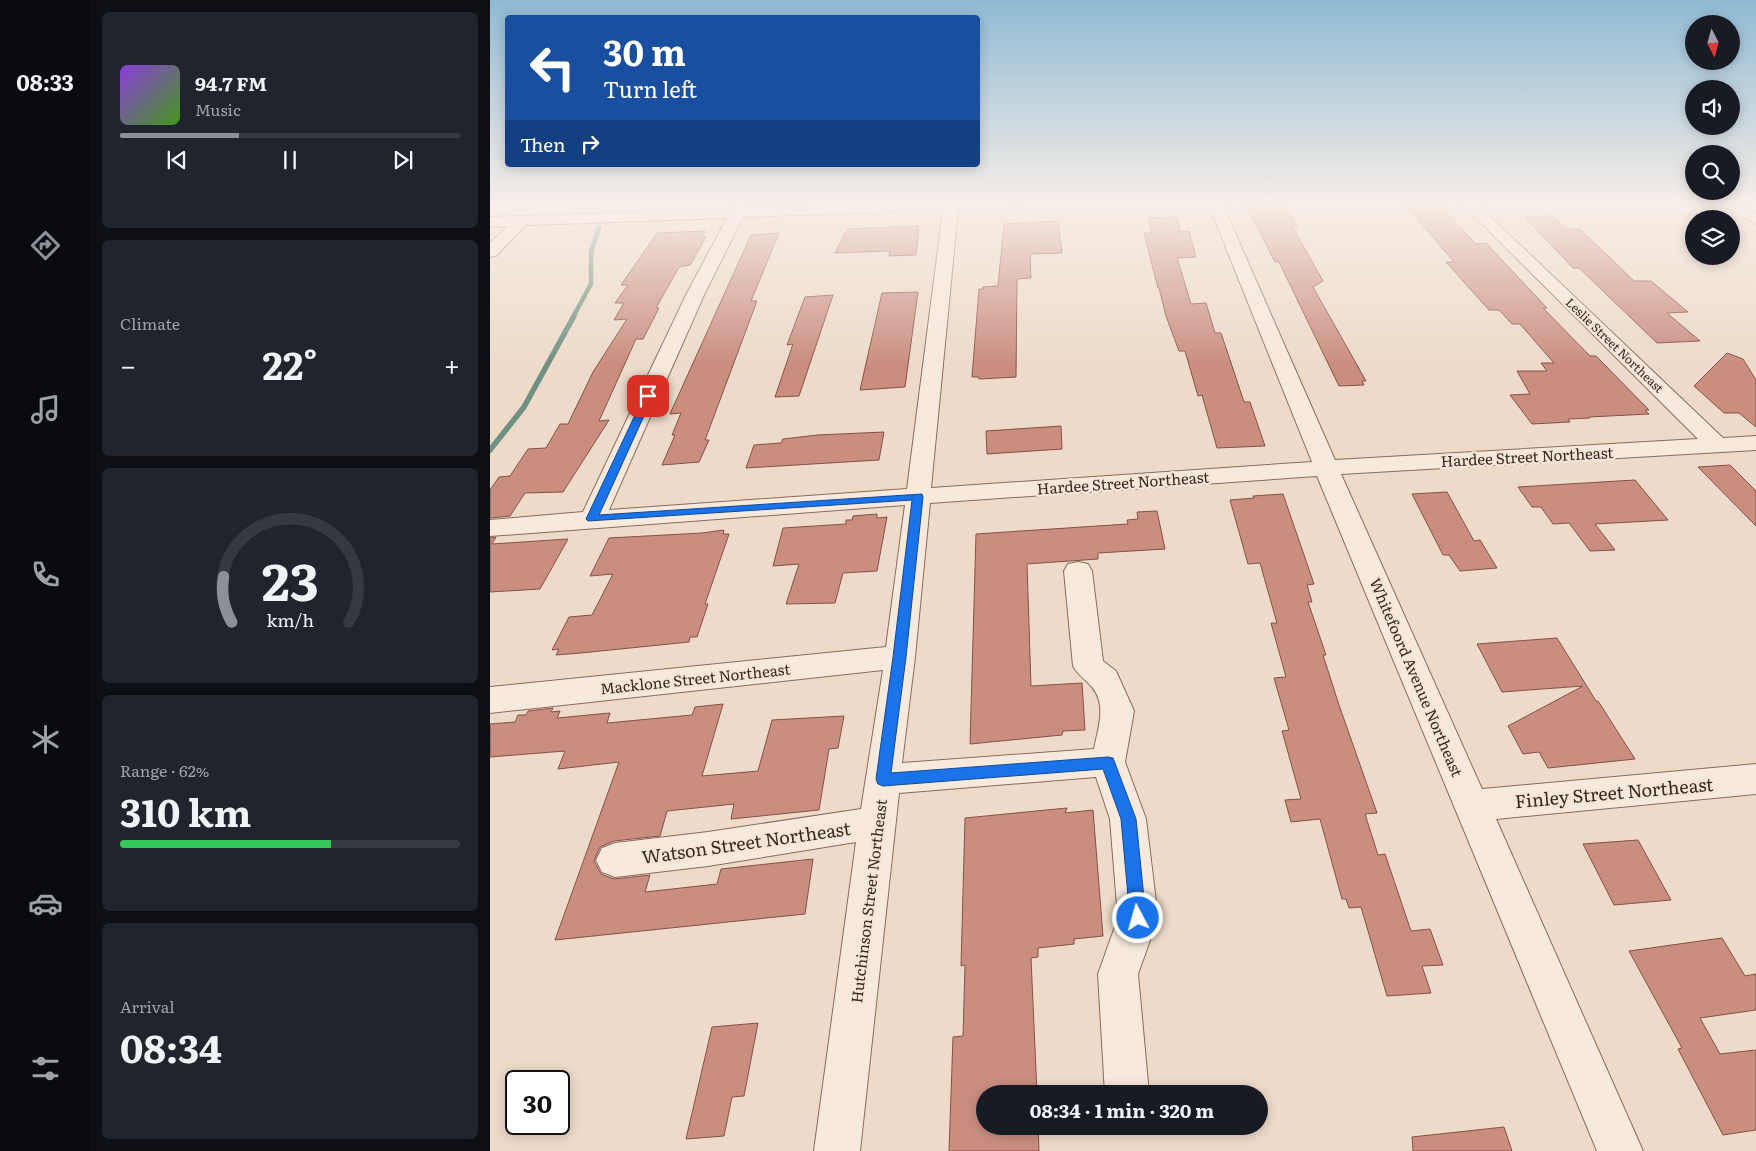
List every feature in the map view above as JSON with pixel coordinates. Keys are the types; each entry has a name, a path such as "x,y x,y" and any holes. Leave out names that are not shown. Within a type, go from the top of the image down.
{"street":[{"path":"592,519 695,295 715,257"},
{"name":"Hutchinson Street Northeast","path":"837,1151 877,823 900,657 945,257"},
{"name":"Whitefoord Avenue Northeast","path":"1238,257 1620,1151"},
{"name":"Leslie Street Northeast","path":"1523,257 1718,446"},
{"name":"Hardee Street Northeast","path":"490,528 592,519 1326,467 1756,443"},
{"path":"1078,571 1088,666 1105,680 1118,712 1108,762 1128,819 1138,918 1118,974 1126,1085"},
{"name":"Macklone Street Northeast","path":"490,700 900,657"},
{"path":"883,779 1108,762"},
{"name":"Finley Street Northeast","path":"1472,806 1756,779"},
{"name":"Watson Street Northeast","path":"615,860 708,849 877,823"}],"building":[{"path":"641,257 695,257 690,265 679,267 656,308 659,308 643,339 636,339 599,421 609,420 563,492 525,493 510,516 490,518 490,490 499,477 510,476 528,449 546,448 560,424 568,424 593,372 627,319 614,320 624,303 615,303 628,285 621,285"},
{"path":"741,257 769,257 751,301 757,301 705,440 709,440 699,462 662,465 675,435 672,435 681,413 670,414"},
{"path":"1001,257 1030,257 1031,278 1017,279 1016,377 979,379 979,377 972,377 979,289 998,286"},
{"path":"1150,257 1196,257 1177,258 1191,304 1206,303 1215,333 1221,333 1244,402 1250,402 1265,446 1217,448 1202,395 1198,396 1185,351 1179,351 1158,288"},
{"path":"1272,257 1309,257 1323,281 1313,287 1366,381 1362,381 1364,385 1339,386 1279,262 1275,262"},
{"path":"1450,257 1499,257 1547,308 1543,308 1590,356 1596,356 1649,410 1645,410 1649,414 1589,417 1568,419 1570,422 1532,424 1510,395 1530,394 1517,371 1547,371 1541,363 1554,363 1520,324 1512,324 1499,310 1489,310 1446,262 1454,262"},
{"path":"1562,257 1609,257 1634,281 1651,281 1688,312 1667,313 1700,341 1657,343 1579,268 1573,268"},
{"path":"918,292 905,387 860,390 882,293"},
{"path":"833,295 799,396 775,397 793,344 787,345 805,297"},
{"path":"1727,353 1743,359 1756,380 1756,427 1739,413 1724,413 1694,386"},
{"path":"1061,426 1062,449 987,454 986,431"},
{"path":"884,432 879,460 746,468 754,445 781,443 783,439 817,435"},
{"path":"1730,465 1756,491 1756,526 1698,467"},
{"path":"1635,480 1668,520 1595,524 1615,550 1590,551 1569,523 1553,524 1541,507 1532,507 1518,487"},
{"path":"1447,492 1474,541 1480,540 1497,568 1460,571 1449,555 1443,555 1412,494"},
{"path":"1283,494 1314,584 1307,585 1312,602 1308,602 1326,655 1323,655 1377,813 1365,814 1378,855 1385,854 1411,931 1430,929 1443,965 1422,966 1431,993 1387,996 1361,907 1349,908 1346,899 1342,899 1320,819 1291,822 1285,800 1301,799 1282,731 1289,730 1274,678 1286,677 1271,623 1277,623 1260,563 1248,564 1230,500"},
{"path":"1157,511 1165,549 1098,553 1098,559 1027,564 1031,686 1082,683 1085,730 1063,731 1062,735 970,744 976,534 1128,524 1127,520 1138,519 1137,512"},
{"path":"877,514 877,518 887,517 877,571 843,573 835,603 786,604 799,564 773,566 783,528 846,524 846,520 852,520 853,516"},
{"path":"724,530 723,534 729,534 705,604 708,604 697,637 690,637 689,642 581,653 556,655 559,649 552,650 569,617 592,615 613,574 590,576 609,538"},
{"path":"496,537 492,544 568,539 540,589 490,592 490,538"},
{"path":"1557,638 1635,759 1548,768 1539,752 1523,754 1508,726 1583,686 1502,692 1477,644"},
{"path":"723,704 702,776 758,771 772,720 844,716 838,748 829,749 819,810 731,819 734,804 667,811 660,836 614,841 600,847 594,861 601,874 614,879 650,875 645,892 717,884 721,869 813,859 805,914 555,940 619,762 558,769 565,751 490,757 490,724 515,722 518,715 526,715 528,711 553,708 551,712 560,711 557,718 610,713 607,723 692,715 695,707"},
{"path":"1067,808 1065,813 1093,810 1103,936 1074,939 1074,944 1038,948 1038,957 1031,958 1037,1085 976,1085 976,1135 1038,1135 1039,1151 949,1151 953,1037 963,1036 965,965 961,966 965,818"},
{"path":"1638,840 1671,900 1614,905 1583,844"},
{"path":"1722,938 1745,976 1756,974 1756,1010 1700,1018 1720,1054 1756,1050 1756,1130 1723,1135 1678,1049 1682,1048 1629,951"},
{"path":"758,1023 744,1096 732,1097 724,1136 686,1139 712,1027"},
{"path":"1504,1127 1512,1151 1413,1151 1412,1137"}],"waterway":[{"path":"573,317 591,284 591,257"},
{"path":"490,450 524,407 574,316"}],"route":[{"path":"648,396 592,519 918,497 900,657 883,779 1108,762 1128,819 1138,918"}]}
